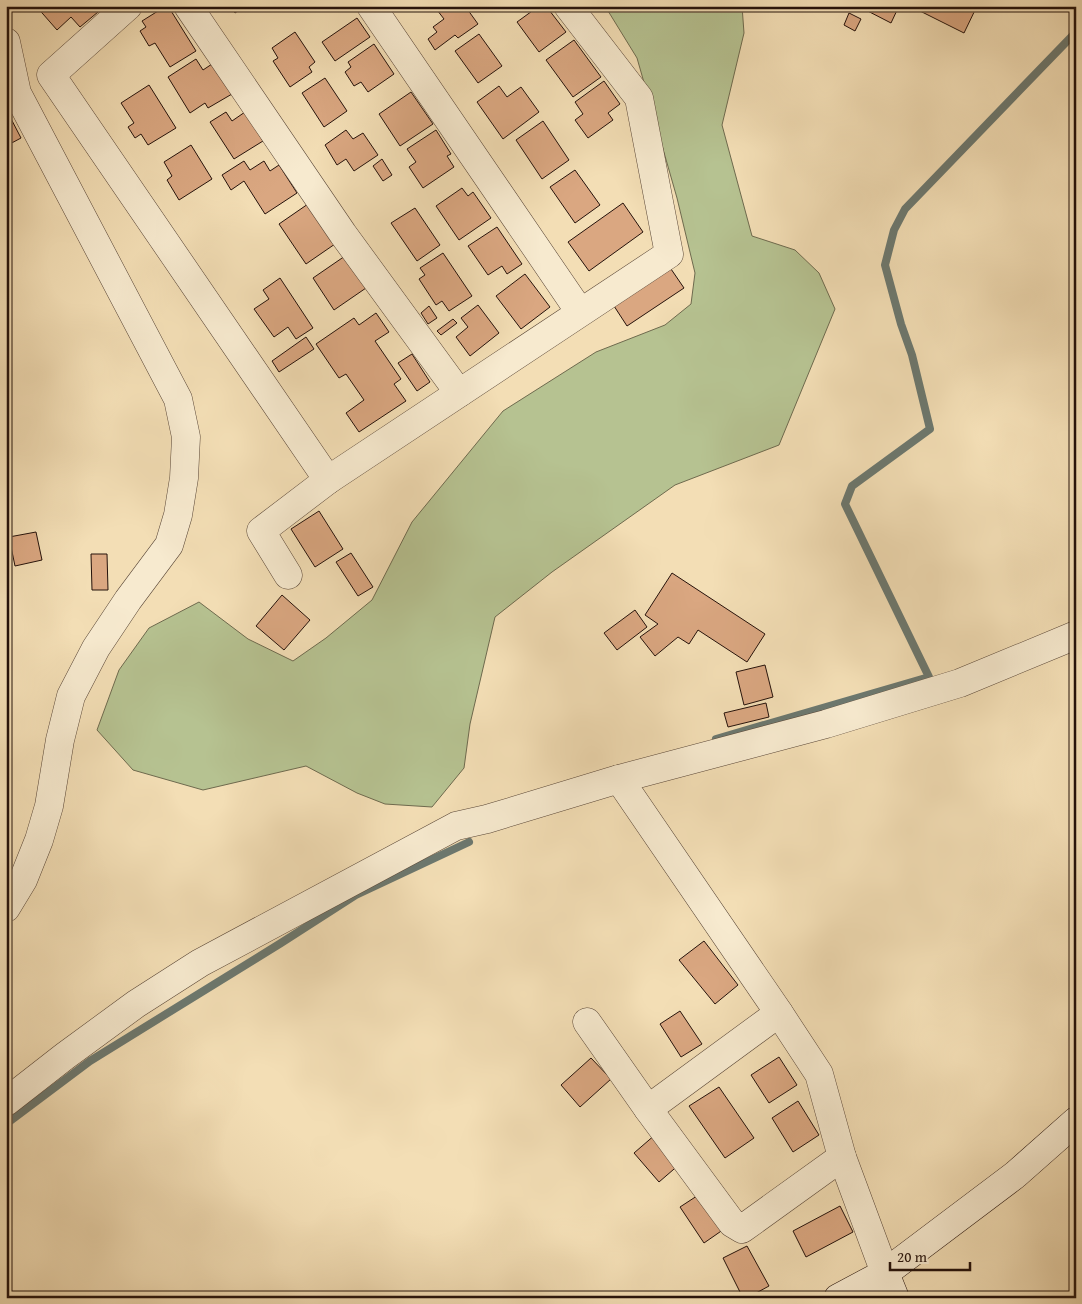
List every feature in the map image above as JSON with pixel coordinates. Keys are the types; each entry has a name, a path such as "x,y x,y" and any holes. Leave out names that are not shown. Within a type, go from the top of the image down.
{"street":[{"path":"128,6 51,75 328,480"},
{"path":"188,6 343,234 459,393"},
{"path":"371,6 580,312"},
{"path":"288,576 261,531 328,480 669,254 639,98 568,6"},
{"path":"6,42 17,93 178,399 186,437 184,478 180,506 169,545 128,600 96,648 72,696 60,740 49,806 39,840 23,880 6,908"},
{"path":"6,1102 136,1004 200,963 456,826 487,819 619,779 826,724 960,683 1076,635"},
{"path":"619,779 819,1074 842,1157 890,1286"},
{"path":"648,1109 779,1013"},
{"path":"587,1022 732,1223 742,1229 842,1157"},
{"path":"838,1298 890,1286 1076,1121"}],"green space":[{"path":"605,6 742,6 744,33 722,125 752,236 795,250 819,273 835,309 779,445 675,485 552,572 495,617 470,724 464,768 432,807 385,804 357,793 306,766 203,790 133,770 97,730 119,670 149,628 199,602 248,639 293,661 326,638 372,600 412,522 503,411 596,352 665,325 691,304 695,273 677,198 637,58"}],"building":[{"path":"36,6 93,6 98,12 80,27 71,17 57,30"},
{"path":"168,6 196,51 170,67 155,43 149,46 140,31 146,27 142,21"},
{"path":"230,6 245,6 235,13"},
{"path":"262,6 273,6 265,11"},
{"path":"434,6 465,6 478,24 458,38 455,35 435,50 428,39 437,32 433,27 444,19"},
{"path":"539,6 546,6 566,32 539,52 517,22"},
{"path":"858,6 899,6 891,23"},
{"path":"920,6 977,6 964,33 918,10"},
{"path":"849,13 861,19 855,31 844,25"},
{"path":"357,18 370,37 335,61 322,42"},
{"path":"295,32 315,62 309,67 312,72 290,87 273,61 278,58 272,48"},
{"path":"479,34 502,66 478,83 455,51"},
{"path":"574,40 601,77 573,97 546,60"},
{"path":"374,44 394,74 368,92 361,82 354,86 345,72 351,67 348,62"},
{"path":"196,59 203,70 212,64 232,94 208,108 205,103 190,113 168,77"},
{"path":"325,78 347,111 324,127 302,93"},
{"path":"604,81 620,104 608,113 613,120 588,138 575,120 583,114 575,102"},
{"path":"149,85 176,128 148,145 141,134 135,138 128,127 134,123 121,103"},
{"path":"499,86 507,97 521,87 539,112 503,139 477,102"},
{"path":"411,92 433,124 400,146 379,114"},
{"path":"6,112 21,138 6,146"},
{"path":"226,112 232,121 245,112 263,141 234,159 210,122"},
{"path":"543,121 569,160 542,179 516,140"},
{"path":"346,130 353,139 363,133 378,155 354,171 346,159 337,165 325,145"},
{"path":"436,130 451,154 447,156 454,167 423,188 409,167 416,162 407,149"},
{"path":"191,145 212,179 179,200 167,180 172,176 164,162"},
{"path":"382,159 392,175 383,181 373,166"},
{"path":"244,161 250,170 264,161 270,171 279,165 297,193 265,214 244,181 231,190 222,175"},
{"path":"575,170 600,205 575,223 550,187"},
{"path":"462,188 468,196 473,192 491,218 459,240 436,206"},
{"path":"623,203 643,232 589,271 568,242"},
{"path":"308,204 335,244 306,264 279,224"},
{"path":"415,208 440,245 417,261 391,223"},
{"path":"497,227 522,264 507,274 502,266 488,275 468,246"},
{"path":"443,253 472,296 449,311 442,301 436,305 419,279 425,275 420,268"},
{"path":"345,256 366,288 334,310 313,278"},
{"path":"671,269 684,288 627,326 614,306"},
{"path":"525,274 550,307 521,329 496,296"},
{"path":"280,278 313,328 296,339 288,327 274,337 254,309 269,299 263,290"},
{"path":"478,305 499,333 470,356 456,337 468,327 461,318"},
{"path":"429,306 437,318 428,324 421,313"},
{"path":"376,313 389,332 375,341 401,379 394,384 406,401 359,432 346,413 364,400 346,374 339,378 316,344 354,318 359,325"},
{"path":"453,319 457,323 441,335 437,331"},
{"path":"306,337 314,349 279,372 272,361"},
{"path":"412,354 430,382 417,391 398,363"},
{"path":"319,511 343,549 315,567 291,529"},
{"path":"36,532 42,560 15,566 9,537"},
{"path":"351,553 373,587 358,596 336,562"},
{"path":"91,554 107,554 108,590 92,590"},
{"path":"672,573 765,634 747,662 698,630 689,644 678,637 655,656 640,637 658,624 645,615"},
{"path":"282,595 310,620 284,650 256,626"},
{"path":"635,610 647,627 617,650 604,633"},
{"path":"765,665 773,697 744,705 736,672"},
{"path":"766,703 769,717 728,727 724,713"},
{"path":"704,941 738,985 715,1004 679,960"},
{"path":"680,1011 702,1044 681,1057 660,1024"},
{"path":"779,1057 797,1085 769,1103 751,1075"},
{"path":"591,1058 611,1079 580,1107 561,1085"},
{"path":"719,1087 754,1138 725,1158 689,1106"},
{"path":"798,1101 819,1135 793,1152 772,1118"},
{"path":"656,1134 681,1163 659,1182 634,1153"},
{"path":"703,1192 727,1227 704,1243 680,1207"},
{"path":"840,1206 853,1232 806,1257 793,1231"},
{"path":"747,1246 769,1286 747,1298 743,1298 723,1258"}],"waterway":[{"path":"716,739 929,677 845,504 852,486 930,429 912,355 901,324 885,265 894,230 905,209 1076,32"},
{"path":"6,1124 90,1061 356,895 469,842"}]}
